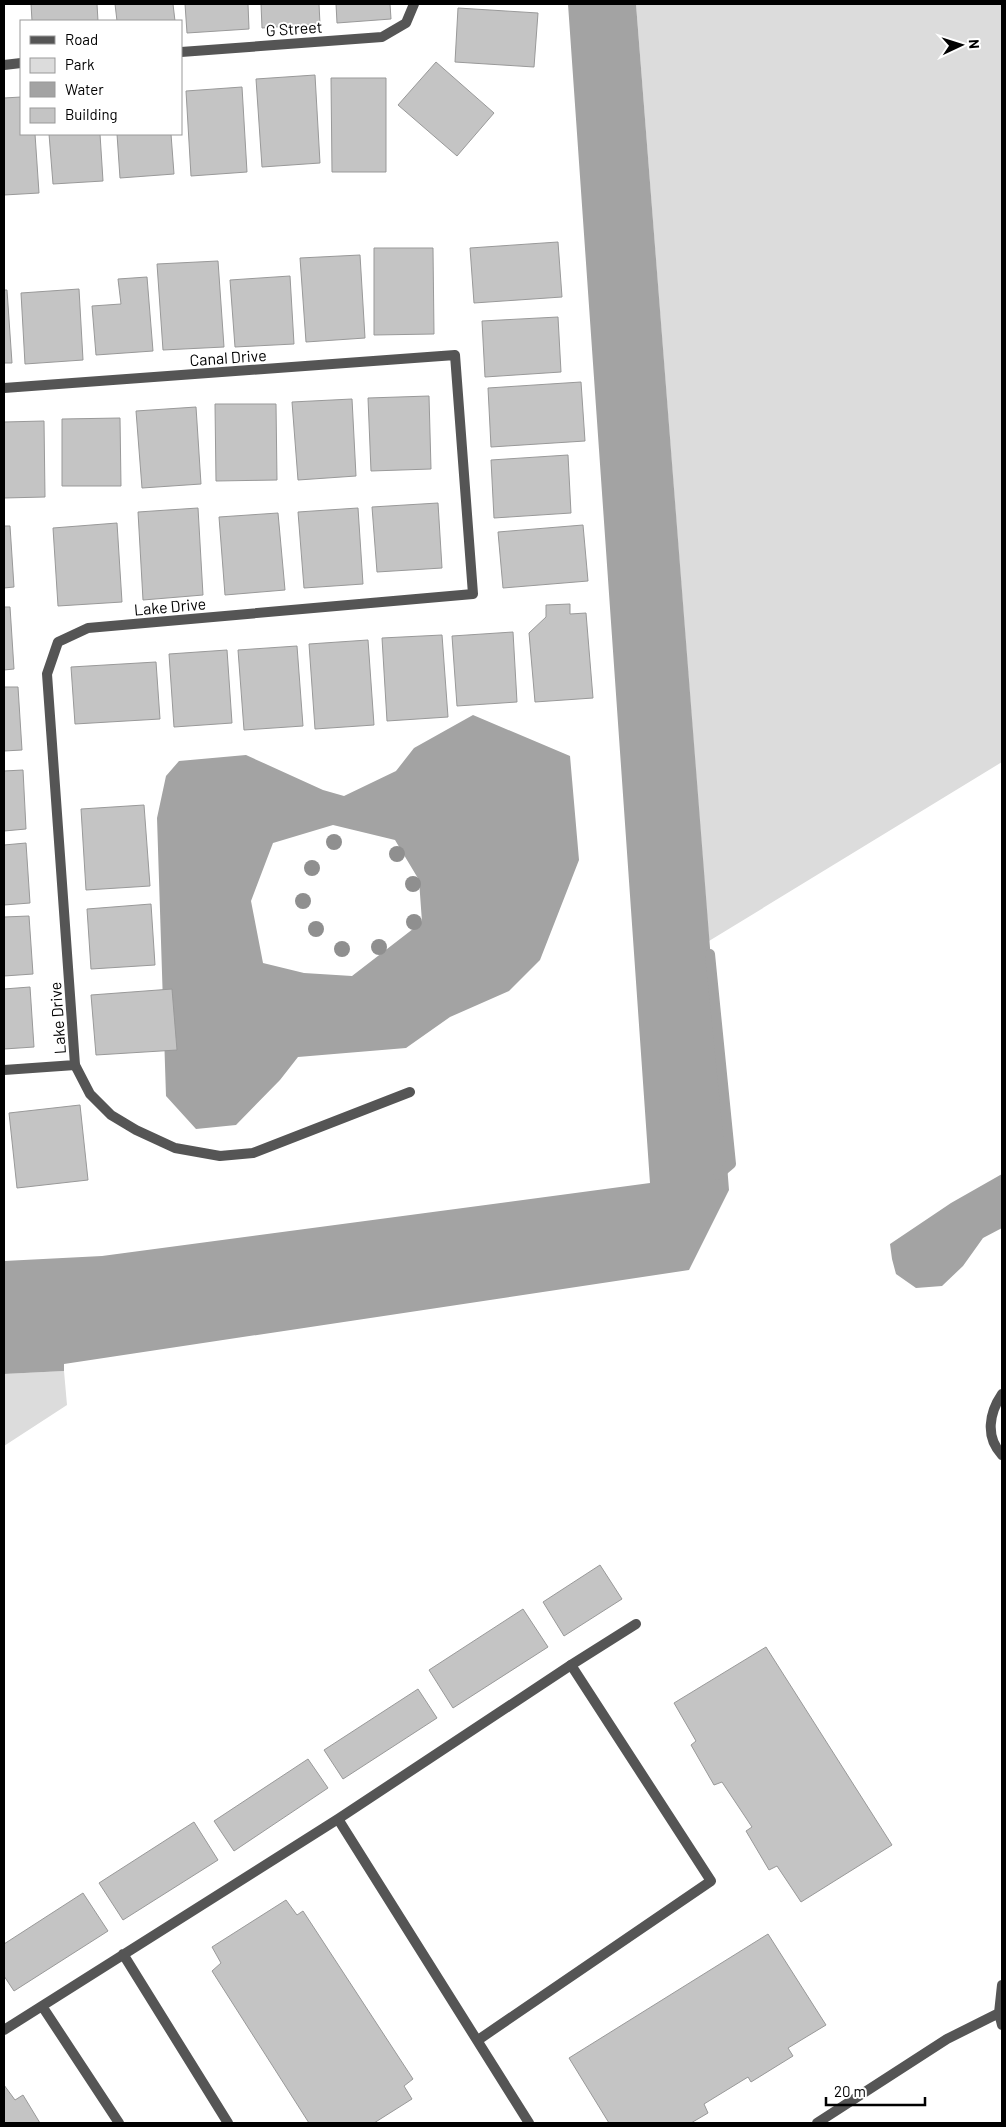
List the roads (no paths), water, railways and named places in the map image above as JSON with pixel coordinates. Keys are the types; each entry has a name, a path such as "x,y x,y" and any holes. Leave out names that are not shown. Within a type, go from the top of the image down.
{"street":[{"name":"G Street","path":"182,52 382,37 406,24 414,4"},
{"path":"4,65 20,63"},
{"name":"Canal Drive","path":"4,388 456,355"},
{"name":"Lake Drive","path":"75,1065 47,674 58,642 88,628 473,594 456,355"},
{"path":"4,1070 75,1065 90,1094 111,1115 136,1130 175,1148 220,1156 253,1153 410,1092"},
{"path":"1002,1394 994,1406 990,1421 992,1437 1002,1455"},
{"path":"4,2030 338,1819 636,1624"},
{"path":"478,2040 711,1881 571,1665"},
{"path":"338,1819 529,2123"},
{"path":"123,1954 228,2123"},
{"path":"1002,1986 999,2012 1002,2025"},
{"path":"42,2006 119,2123"},
{"path":"817,2123 947,2040 999,2012"}],"water":[{"path":"568,4 636,4 729,1190 689,1270 64,1364 64,1371 4,1374 4,1261 102,1256 650,1183"},
{"path":"473,715 570,756 579,860 540,960 509,991 450,1017 406,1048 298,1057 280,1080 236,1125 196,1129 166,1096 157,818 166,776 179,761 246,755 323,790 344,796 396,771 414,748","holes":["333,825 395,840 419,880 422,922 352,976 304,973 263,963 251,901 273,843"]},
{"path":"1002,1174 1002,1228 983,1238 963,1266 942,1286 916,1288 896,1274 890,1244 951,1203"}],"waterway":[{"path":"710,954 731,1164 718,1175"}]}
